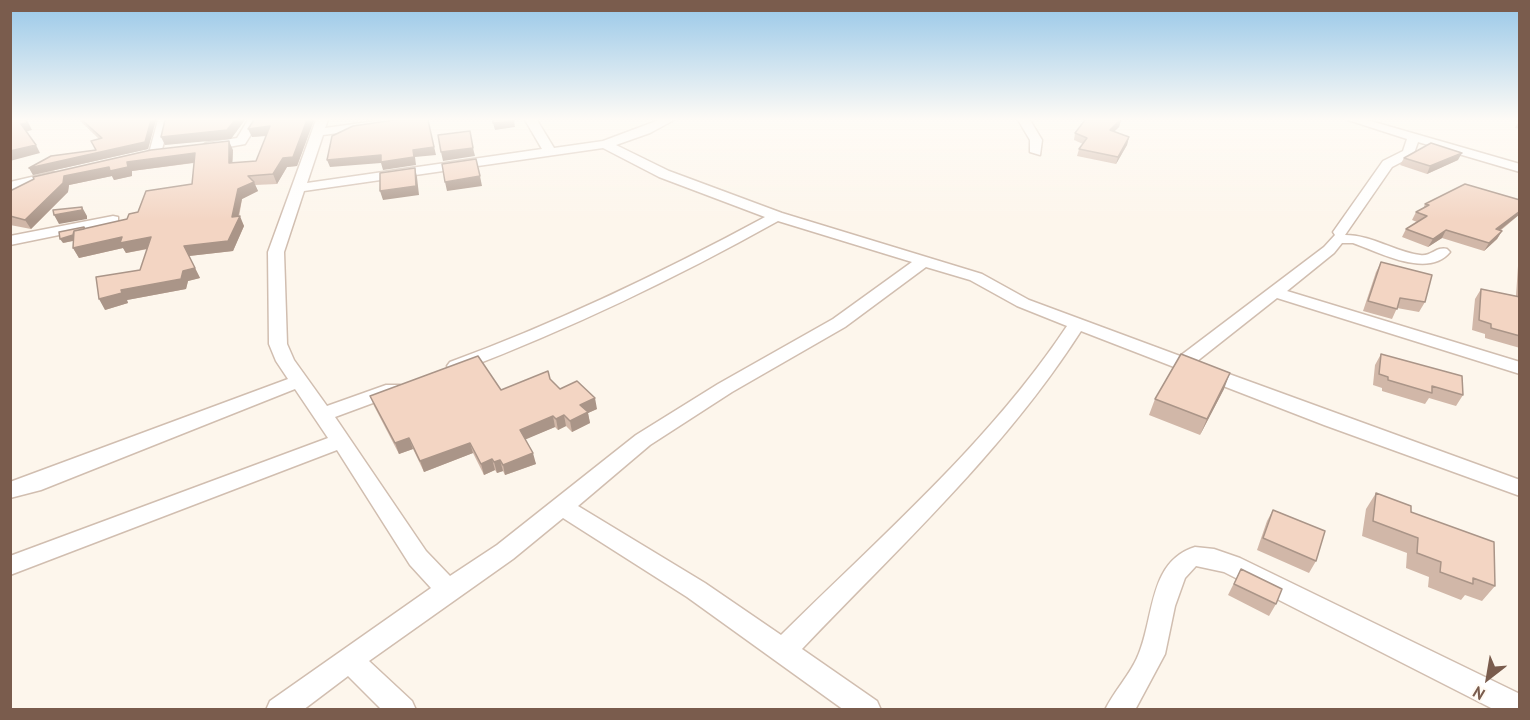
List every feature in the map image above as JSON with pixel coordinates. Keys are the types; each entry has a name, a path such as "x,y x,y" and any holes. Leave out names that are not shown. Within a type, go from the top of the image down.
{"street":[{"path":"310,154 276,252 275,300 279,344 285,361 341,441 417,558 448,590"},
{"path":"297,188 539,154"},
{"path":"624,154 664,174 777,216 976,277 1023,303 1077,324 1520,488"},
{"path":"1340,232 1387,164 1408,154"},
{"path":"1472,154 1520,168"},
{"path":"10,186 65,173"},
{"path":"436,374 504,349 638,291 777,216"},
{"path":"10,241 113,220"},
{"path":"1182,364 1329,250 1338,239 1354,240 1420,260 1431,259 1442,252"},
{"path":"280,710 505,552 643,440 724,388 839,323 922,262"},
{"path":"1274,292 1520,368"},
{"path":"782,652 988,441 1042,378 1077,324"},
{"path":"10,490 33,484 298,381"},
{"path":"321,415 404,385"},
{"path":"10,566 341,441"},
{"path":"562,507 696,590 867,710"},
{"path":"1119,710 1135,687 1151,656 1166,599 1175,576 1185,561 1198,555 1243,570 1520,708"},
{"path":"349,660 402,710"}],"building":[{"path":"69,154 93,154 29,168 51,156"},
{"path":"135,154 190,154 127,162 128,167 110,171 109,167 64,176 63,183 25,220 10,216 10,191 34,179 33,177"},
{"path":"195,154 229,154 229,163 256,161 259,154 294,154 293,157 283,158 273,174 248,176 254,182 238,189 232,217 240,216 228,241 184,246 195,268 183,271 181,279 121,290 122,293 99,299 96,277 140,270 151,237 120,243 122,237 73,248 74,231 127,219 129,214 138,212 146,191 192,184"},
{"path":"328,154 414,154 414,157 381,162 381,155 327,160"},
{"path":"1101,154 1120,154 1118,157"},
{"path":"1412,154 1461,154 1430,166 1404,158"},
{"path":"476,159 480,176 445,182 442,164"},
{"path":"415,168 416,186 380,191 380,173"},
{"path":"1465,184 1520,200 1520,211 1496,229 1502,231 1489,243 1446,230 1433,239 1406,229 1427,216 1416,212 1429,205 1425,204"},
{"path":"82,207 82,210 54,215 53,210"},
{"path":"84,227 84,229 74,231 73,235 60,239 59,232"},
{"path":"1381,262 1432,275 1425,302 1400,298 1397,309 1368,301"},
{"path":"1481,289 1520,297 1520,336 1491,328 1491,324 1479,320"},
{"path":"1181,354 1230,373 1207,419 1155,399"},
{"path":"1381,354 1462,376 1463,395 1432,386 1432,393 1388,380 1388,377 1379,374"},
{"path":"478,356 501,390 548,371 550,379 560,389 577,381 595,398 580,405 588,412 570,421 564,415 556,419 553,416 520,430 533,453 503,465 500,460 494,462 492,459 481,464 470,443 420,461 409,438 395,443 370,396"},
{"path":"1376,493 1411,506 1411,512 1494,542 1495,586 1473,578 1473,584 1440,572 1441,562 1417,553 1418,538 1373,521"},
{"path":"1273,510 1325,531 1316,561 1263,538"},
{"path":"1241,569 1282,589 1276,604 1234,584"}]}
